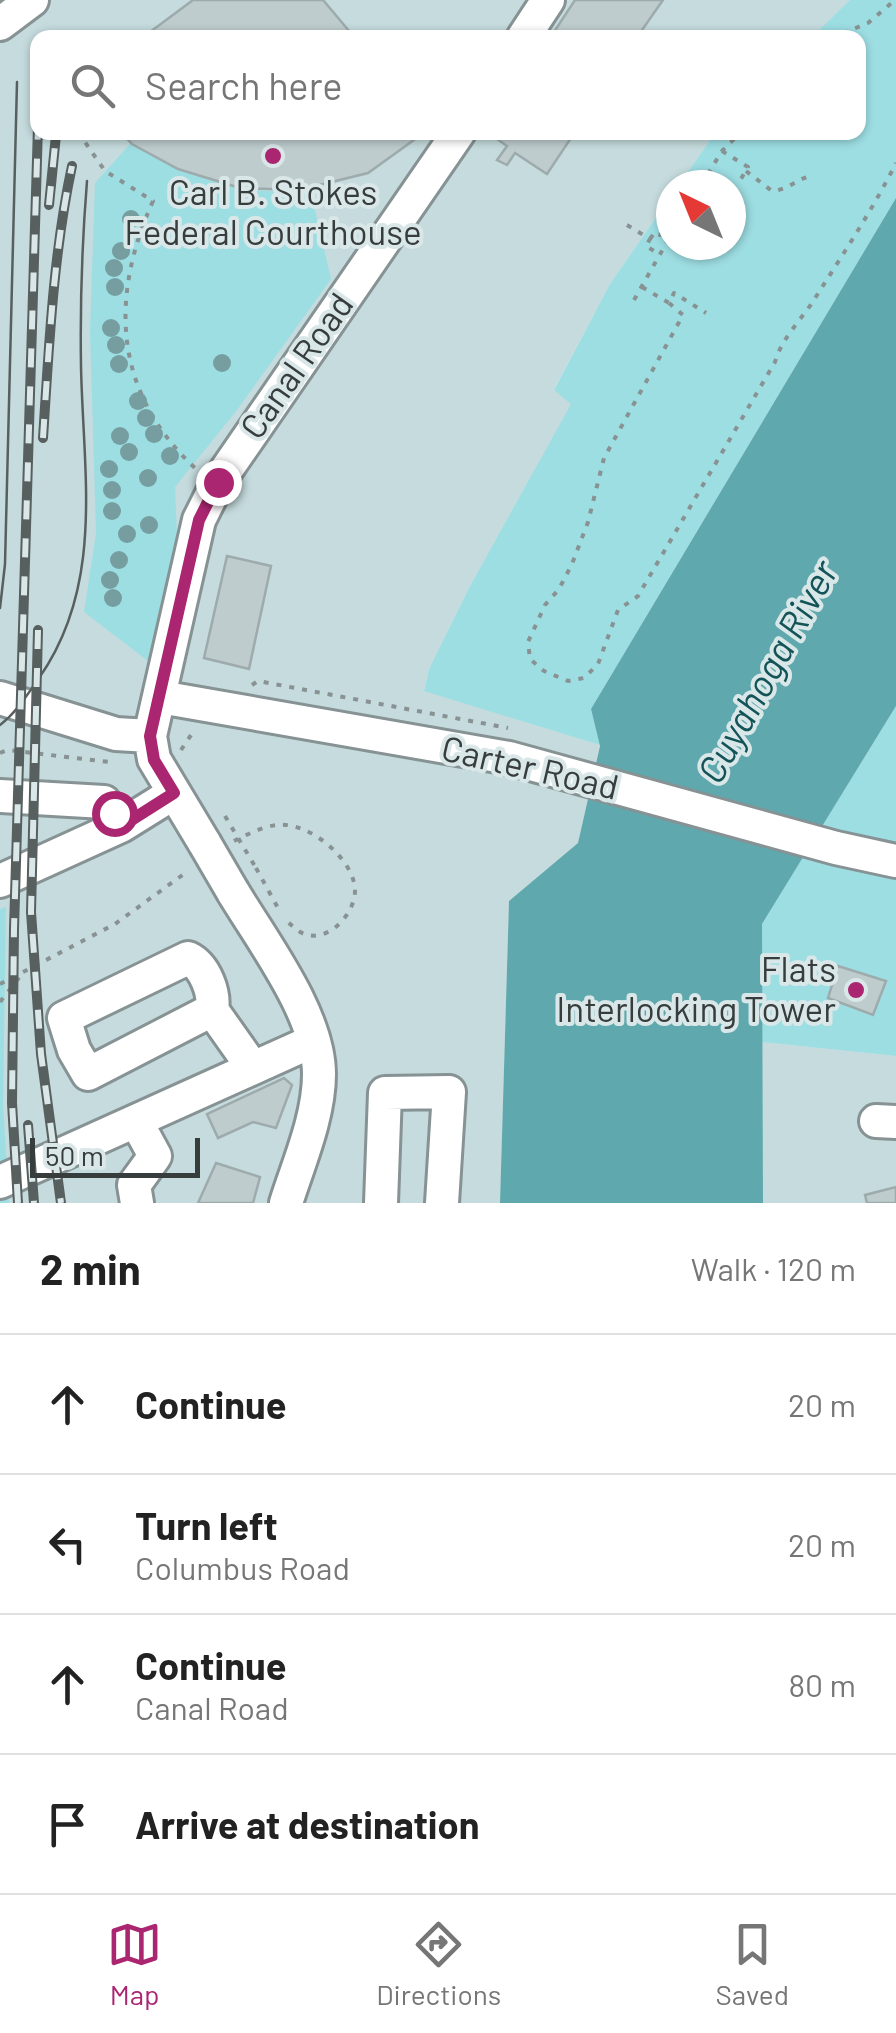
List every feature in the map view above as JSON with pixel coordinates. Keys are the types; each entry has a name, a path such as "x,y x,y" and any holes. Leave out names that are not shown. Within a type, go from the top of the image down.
{"street":[{"path":"0,24 32,0"},
{"path":"528,30 548,0"},
{"name":"Canal Road","path":"150,736 199,520 210,494 453,140"},
{"name":"Carter Road","path":"160,697 509,758 896,861"},
{"path":"0,698 116,734 150,736 154,760 205,844 245,880 313,1041 319,1073 314,1114 286,1203"},
{"path":"0,882 122,826 174,793"},
{"path":"0,796 104,802 122,826"},
{"path":"212,1010 253,1068"},
{"path":"0,1182 313,1041"},
{"path":"380,1203 385,1093 450,1092 442,1203"},
{"path":"136,1121 155,1156 134,1185 137,1203"}],"path":[{"path":"851,30 868,23 896,0"},
{"path":"84,140 105,170 153,201 138,236 123,318 127,347 143,398 175,449"},
{"path":"710,170 734,140"},
{"path":"722,151 748,167 746,171 772,191 786,190 812,176"},
{"path":"642,287 683,315 604,458 588,522 572,564 545,605 528,642 530,659 544,672 568,680 584,678 598,664 618,610 638,596 775,362 779,348 844,253 896,162"},
{"path":"627,226 650,240"},
{"path":"656,233 646,246 656,252"},
{"path":"634,300 657,260"},
{"path":"668,303 674,293 706,312"},
{"path":"0,754 8,750 106,762"},
{"path":"224,816 245,880"},
{"path":"0,1002 23,973"}],"shaded area":[{"path":"0,0 850,0 820,30 30,30 30,140 710,140 689,170 656,170 656,218 610,284 554,389 572,403 470,586 429,669 424,690 600,745 578,843 509,901 500,1203 0,1203"},
{"path":"850,0 896,0 896,198 591,709 600,745 424,691 429,669 470,586 571,404 554,390 610,284 656,218 656,260 746,260 746,170 689,170 710,140 866,140 866,30 819,30"},
{"path":"130,144 196,175 235,187 310,189 331,279 237,410 175,487 177,537 148,661 84,612 96,533 90,331 95,183"},
{"path":"896,706 896,1056 762,1042 762,924"},
{"path":"6,907 3,1104 9,1203 0,1203 0,909"},
{"path":"762,1042 896,1056 896,1203 763,1203"}],"water":[{"name":"Cuyahoga River","path":"896,198 896,706 762,924 763,1203 500,1203 509,901 578,843 600,746 591,709"}],"building":[{"path":"193,0 323,0 348,30 153,30"},
{"path":"575,0 663,0 642,30 555,30"},
{"name":"Carl B. Stokes Federal Courthouse","path":"128,140 414,140 368,173 299,190 240,188 178,169"},
{"path":"498,140 570,140 547,174 515,153 507,165 497,160 507,146"},
{"path":"227,556 271,566 249,669 204,658"},
{"name":"Flats Interlocking Tower","path":"838,966 886,981 873,1015 828,998"},
{"path":"284,1078 292,1085 276,1128 253,1122 218,1138 207,1114"},
{"path":"216,1163 260,1177 253,1203 198,1203"},
{"path":"896,1187 896,1203 867,1203 865,1195"}],"tram line":[{"path":"0,608 5,564 17,82"},
{"path":"0,725 26,697 60,642 74,605 82,566 86,487 81,320 87,181"}],"railway":[{"path":"18,1203 12,1103 14,929 38,140"},
{"path":"49,205 56,140"},
{"path":"43,438 56,267 72,166"},
{"path":"38,630 31,912 41,1054 61,1203"},
{"path":"28,1125 34,1203"}],"place":[{"name":"Carl B. Stokes Federal Courthouse","path":"273,156"},
{"name":"Flats Interlocking Tower","path":"856,990"}],"route":[{"path":"114,813 122,826 174,793 154,760 150,736 199,520 218,482"}]}
